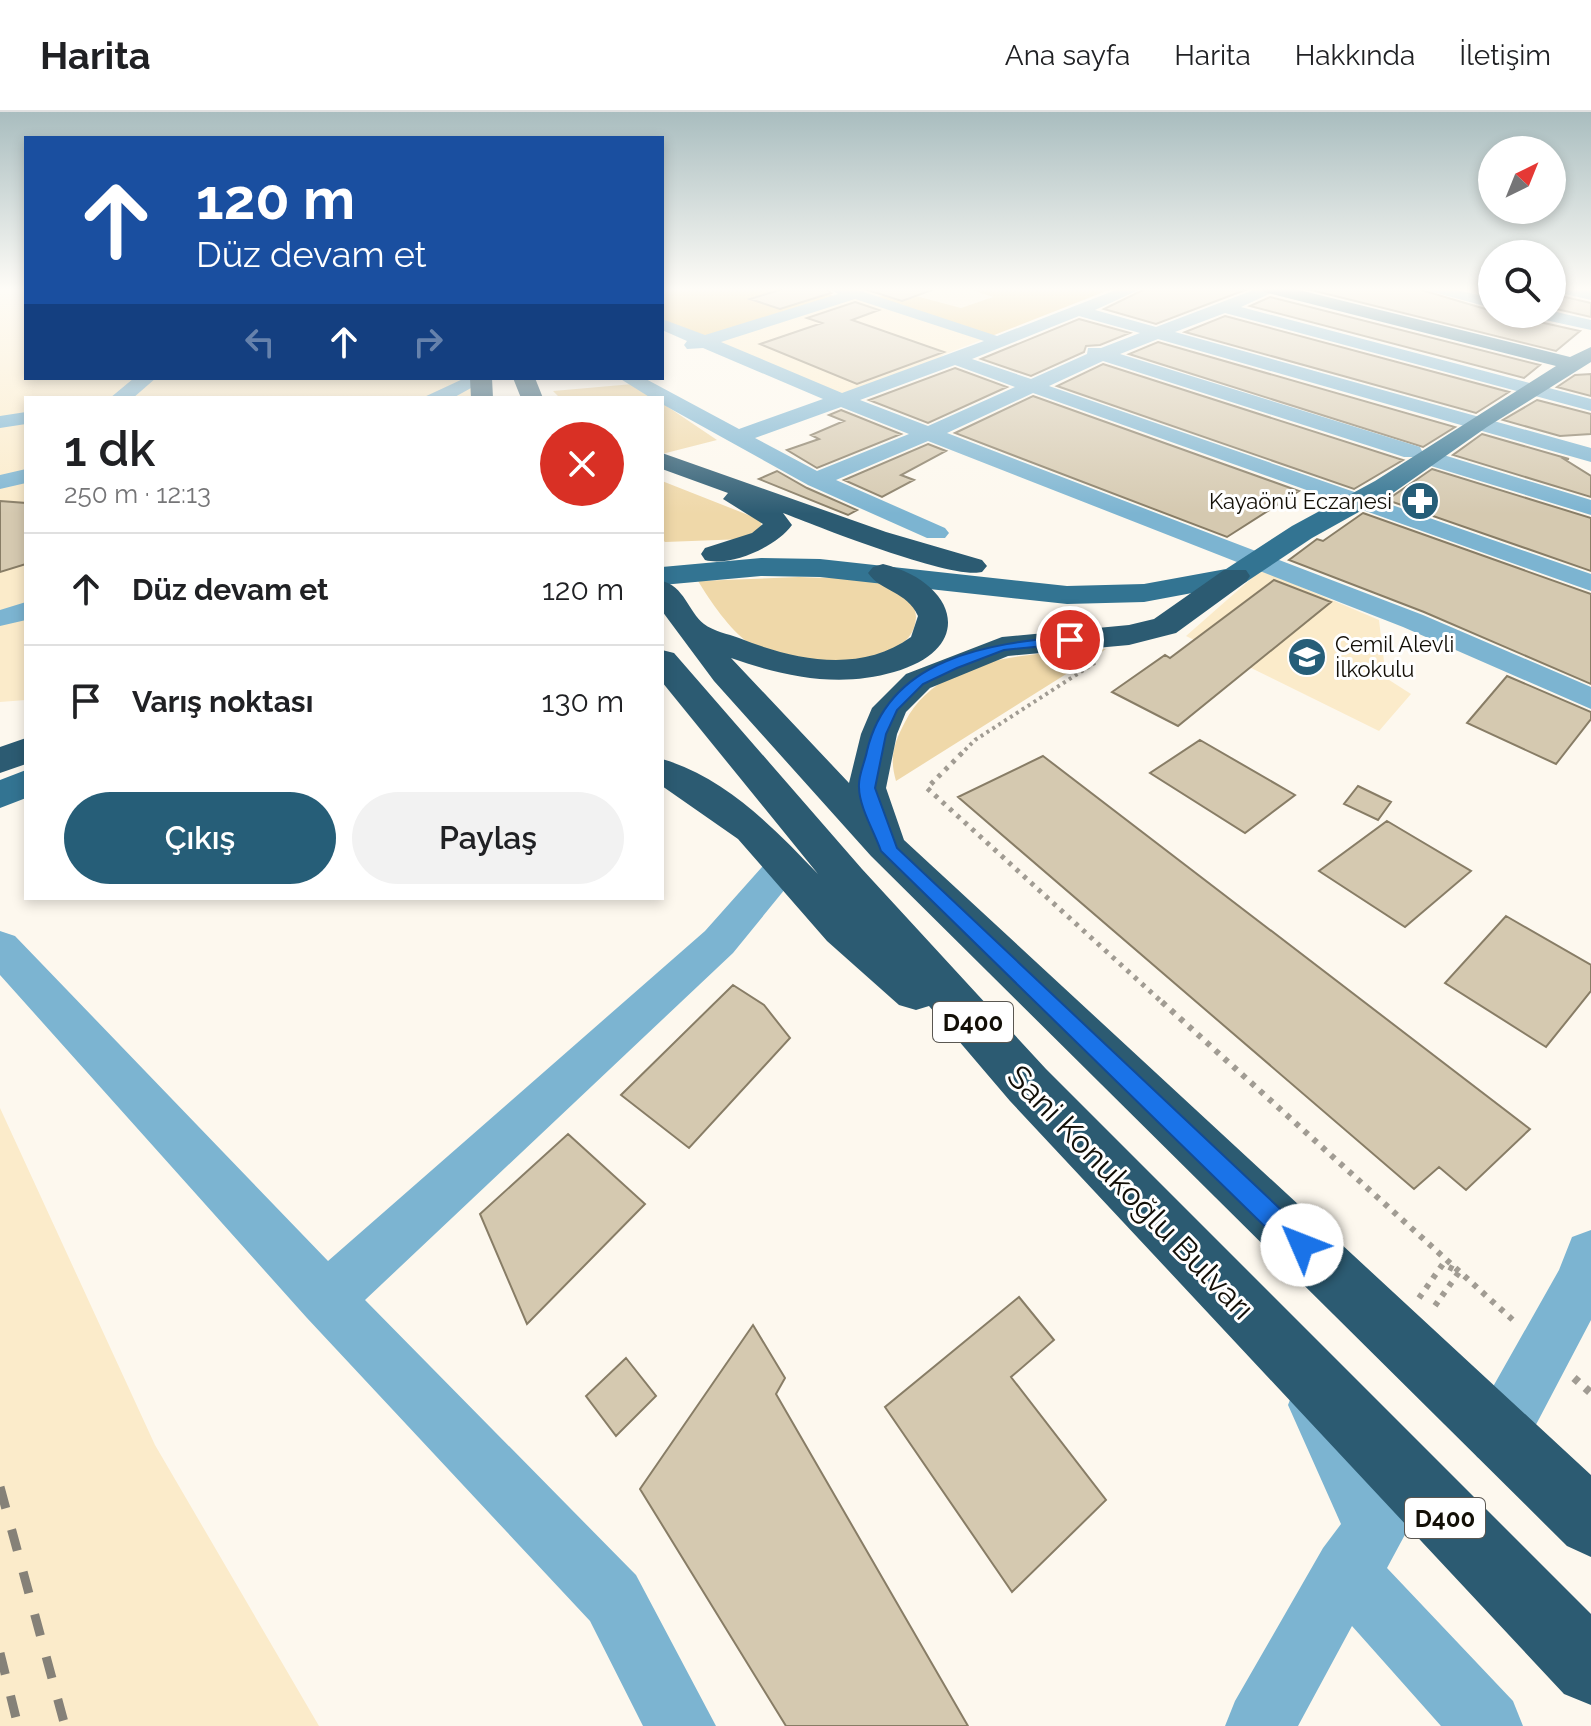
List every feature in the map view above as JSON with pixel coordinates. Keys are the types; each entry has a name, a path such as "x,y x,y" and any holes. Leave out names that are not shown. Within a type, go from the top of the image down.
{"highway":[{"path":"664,461 876,538 972,566"},
{"path":"664,475 745,503 776,520 778,525 762,539 715,554"},
{"path":"890,851 867,788 879,734 890,708 918,681 1002,647 1144,632 1165,626 1243,563"},
{"name":"Sani Konukoğlu Bulvarı","path":"666,571 678,645 847,880 1028,1085 1591,1667"},
{"path":"678,645 747,655 781,664 842,670 880,665 926,643 933,636 936,617 924,594 908,582 883,573"},
{"name":"Sani Konukoğlu Bulvarı","path":"678,645 726,674 890,851 1591,1522"},
{"path":"664,773 674,776 752,829 843,929 1028,1085"}],"main road":[{"path":"666,571 776,567 883,573 1067,595 1144,593 1243,563 1305,511 1351,497 1566,363"},
{"path":"666,571 715,554 871,551 1081,581 1125,581 1243,563"},
{"path":"0,763 24,753"},
{"path":"0,795 24,784"}],"street":[{"path":"757,363 842,397 859,407 932,432 1243,563 1413,621 1591,699"},
{"path":"735,438 940,363"},
{"path":"955,363 1351,497 1591,583"},
{"path":"816,480 932,432 1082,363"},
{"path":"1131,363 1591,508"},
{"path":"1271,363 1591,455"},
{"path":"1432,363 1591,405"},
{"path":"123,396 143,380"},
{"path":"438,396 476,380"},
{"path":"633,380 661,396"},
{"path":"664,398 816,480 936,533"},
{"path":"0,422 24,418"},
{"path":"0,482 24,476"},
{"path":"326,1299 719,942 784,867"},
{"path":"0,947 326,1299 613,1598 681,1726"},
{"path":"1498,1436 1580,1286 1591,1256"},
{"path":"1260,1726 1346,1571 1376,1529 1300,1369"},
{"path":"1346,1571 1488,1726"}],"path":[{"path":"1144,632 975,740 927,788 1591,1393"},
{"path":"1393,1333 1443,1264 1459,1272 1436,1304"}],"shaded area":[{"path":"0,363 24,363 24,380 474,380 478,396 24,396 24,700 0,702"},
{"path":"757,363 937,363 842,397"},
{"path":"633,384 651,396 558,396 553,391"},
{"path":"664,404 717,440 664,453"},
{"path":"664,482 761,520 762,531 745,539 665,542"},
{"name":"Cemil Alevli İlkokulu","path":"1261,570 1379,620 1386,678 1411,694 1379,731 1186,636"},
{"path":"799,577 862,579 901,590 913,604 916,613 910,636 894,649 871,657 816,660 789,657 749,643 714,606 698,581"},
{"path":"1106,649 896,781 893,757 901,730 921,699 942,682 967,669 994,661"},
{"path":"0,1108 155,1445 319,1726 0,1726"}],"building":[{"path":"807,363 913,363 857,384"},
{"path":"994,363 1059,363 1031,376"},
{"path":"1158,363 1232,363 1455,427 1423,447"},
{"path":"1298,363 1402,363 1509,392 1476,413"},
{"path":"1468,363 1540,365 1524,378"},
{"path":"1103,364 1403,460 1354,489 1057,386"},
{"path":"955,368 1007,387 928,423 869,400"},
{"path":"1591,374 1591,396 1557,387 1575,375"},
{"path":"1033,396 1299,491 1227,537 955,433"},
{"path":"1537,400 1591,414 1591,434 1560,436 1503,420"},
{"path":"841,410 901,434 817,468 787,450 819,439 811,435 844,421 829,415"},
{"path":"1482,434 1569,459 1564,459 1591,476 1591,497 1453,455"},
{"path":"928,444 946,451 901,475 914,480 882,497 844,480"},
{"path":"1432,469 1591,518 1591,571 1387,500"},
{"path":"777,471 857,510 848,515 759,479"},
{"path":"0,501 24,503 24,565 0,572"},
{"path":"1363,513 1591,594 1591,684 1424,612 1289,560 1317,539 1323,541"},
{"path":"1274,580 1331,602 1178,726 1112,692 1165,655 1170,658"},
{"path":"1507,676 1591,712 1591,719 1556,764 1467,723"},
{"path":"1200,740 1295,795 1245,833 1150,773"},
{"path":"1043,756 1530,1129 1466,1190 1439,1167 1414,1189 958,797"},
{"path":"1358,786 1391,802 1378,820 1344,804"},
{"path":"1387,821 1471,871 1405,927 1319,871"},
{"path":"1506,916 1591,965 1591,991 1546,1047 1445,983"},
{"path":"733,985 764,1005 790,1038 689,1148 621,1095"},
{"path":"568,1134 645,1204 527,1324 480,1214"},
{"path":"1019,1297 1054,1340 1011,1377 1106,1500 1012,1592 885,1407"},
{"path":"753,1325 785,1378 776,1394 968,1726 786,1726 640,1489"},
{"path":"626,1358 656,1396 616,1436 586,1396"}],"railway":[{"path":"0,1487 65,1726"},
{"path":"0,1653 18,1726"}],"place":[{"name":"Kayaönü Eczanesi","path":"1420,501"},
{"name":"Cemil Alevli İlkokulu","path":"1307,657"}],"route":[{"path":"1070,640 1002,647 953,665 918,681 890,708 879,734 867,788 890,851 1302,1245"}]}
